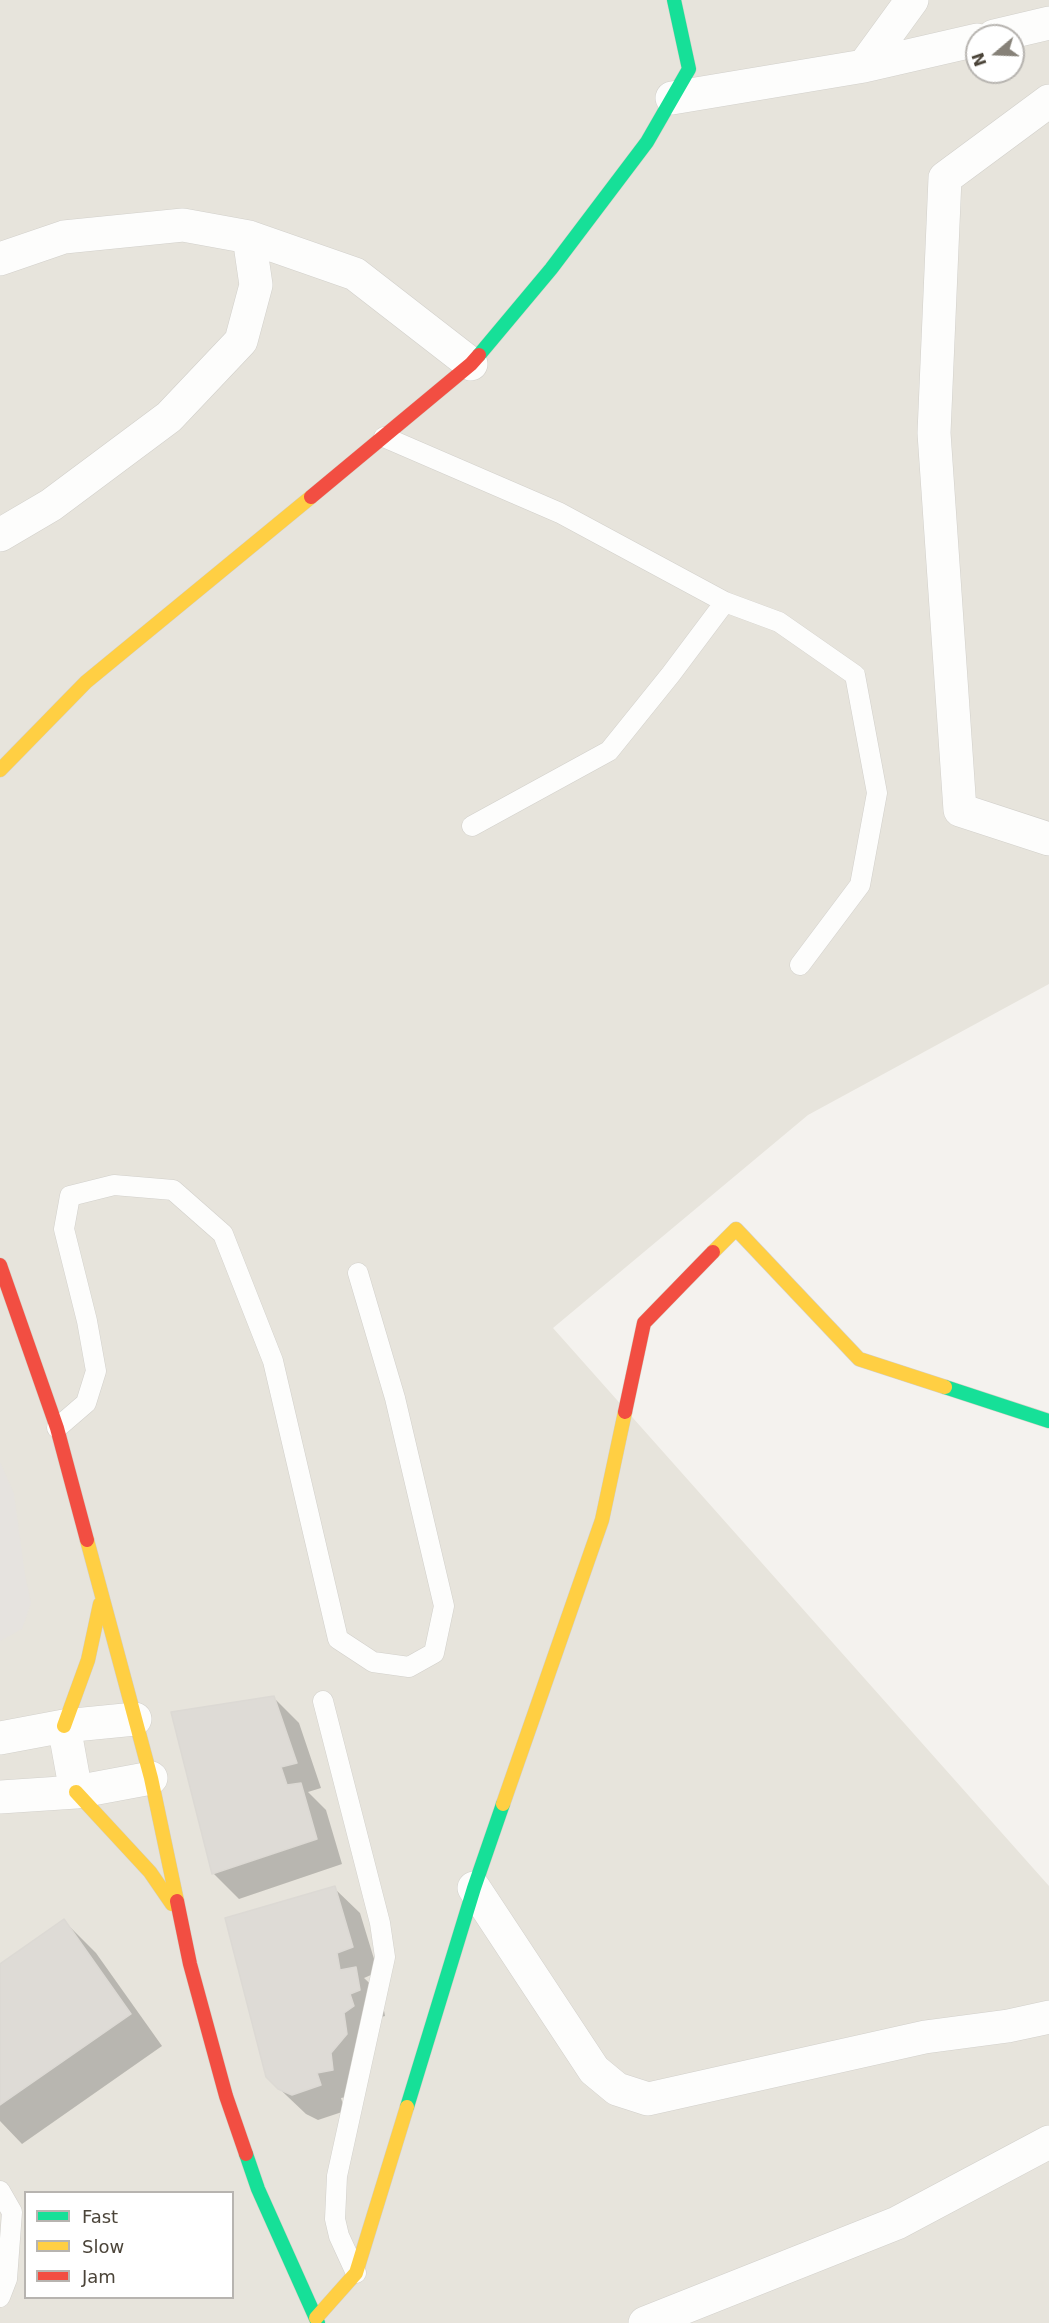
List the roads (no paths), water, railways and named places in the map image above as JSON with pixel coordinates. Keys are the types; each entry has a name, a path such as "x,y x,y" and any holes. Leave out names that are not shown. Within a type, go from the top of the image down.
{"street":[{"path":"0,770 86,682 471,364 551,269 647,142 689,69 674,0"},
{"path":"864,66 912,0"},
{"path":"1025,29 1049,23"},
{"path":"672,98 864,66 965,43"},
{"path":"1049,101 945,178 934,434 960,810 1049,839"},
{"path":"0,259 64,237 183,225 249,237 355,274 471,364"},
{"path":"0,535 51,504 169,417 241,341 256,285 249,237"},
{"path":"0,1265 57,1428 101,1600 151,1778 190,1964 226,2096 258,2189 317,2321 356,2273 474,1888 602,1520 644,1323 736,1229 859,1359 1049,1421"},
{"path":"101,1600 88,1660 64,1726 76,1792 150,1872 180,1915"},
{"path":"0,1738 64,1726 135,1719"},
{"path":"0,1797 76,1792 151,1778"},
{"path":"474,1888 594,2070 617,2089 648,2099 925,2037 1008,2026 1049,2017"},
{"path":"645,2323 897,2223 1049,2142"}],"lane":[{"path":"384,437 560,513 724,602 779,622 855,675 877,793 860,885 800,965"},
{"path":"472,826 609,751 671,674 724,602"},
{"path":"57,1428 86,1403 96,1371 87,1321 64,1229 70,1197 114,1185 173,1190 223,1234 273,1361 338,1639 373,1662 409,1667 434,1653 444,1606 395,1398 358,1273"},
{"path":"323,1701 380,1923 386,1957 337,2176 335,2219 339,2236 356,2273"},
{"path":"0,2191 12,2212 7,2279 0,2297"}]}
